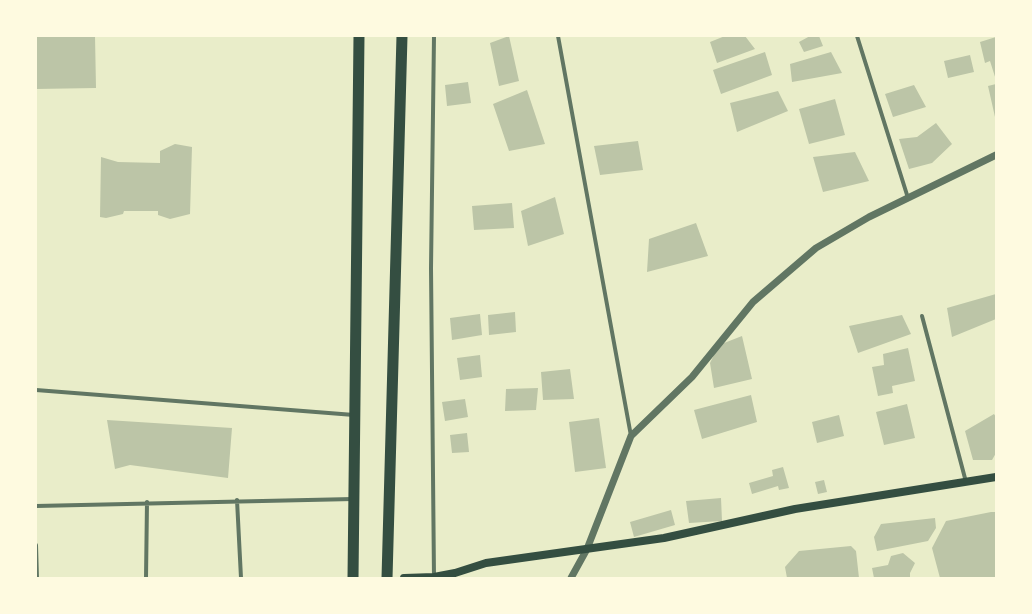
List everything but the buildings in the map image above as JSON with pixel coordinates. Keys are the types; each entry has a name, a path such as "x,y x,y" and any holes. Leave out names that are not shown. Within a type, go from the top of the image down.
{"highway":[{"path":"352,578 359,36"},
{"path":"387,578 402,36"}],"main road":[{"path":"404,578 434,577 455,573 486,563 664,538 795,509 996,477"}],"street":[{"path":"434,36 431,268 434,577"},
{"path":"558,36 631,436"},
{"path":"857,36 908,199"},
{"path":"571,578 587,549 631,436 692,377 753,302 816,248 869,217 996,155"},
{"path":"922,316 966,482"},
{"path":"36,390 354,415"},
{"path":"36,506 353,498"},
{"path":"237,500 241,578"},
{"path":"146,578 147,502"},
{"path":"36,545 37,578"}]}
